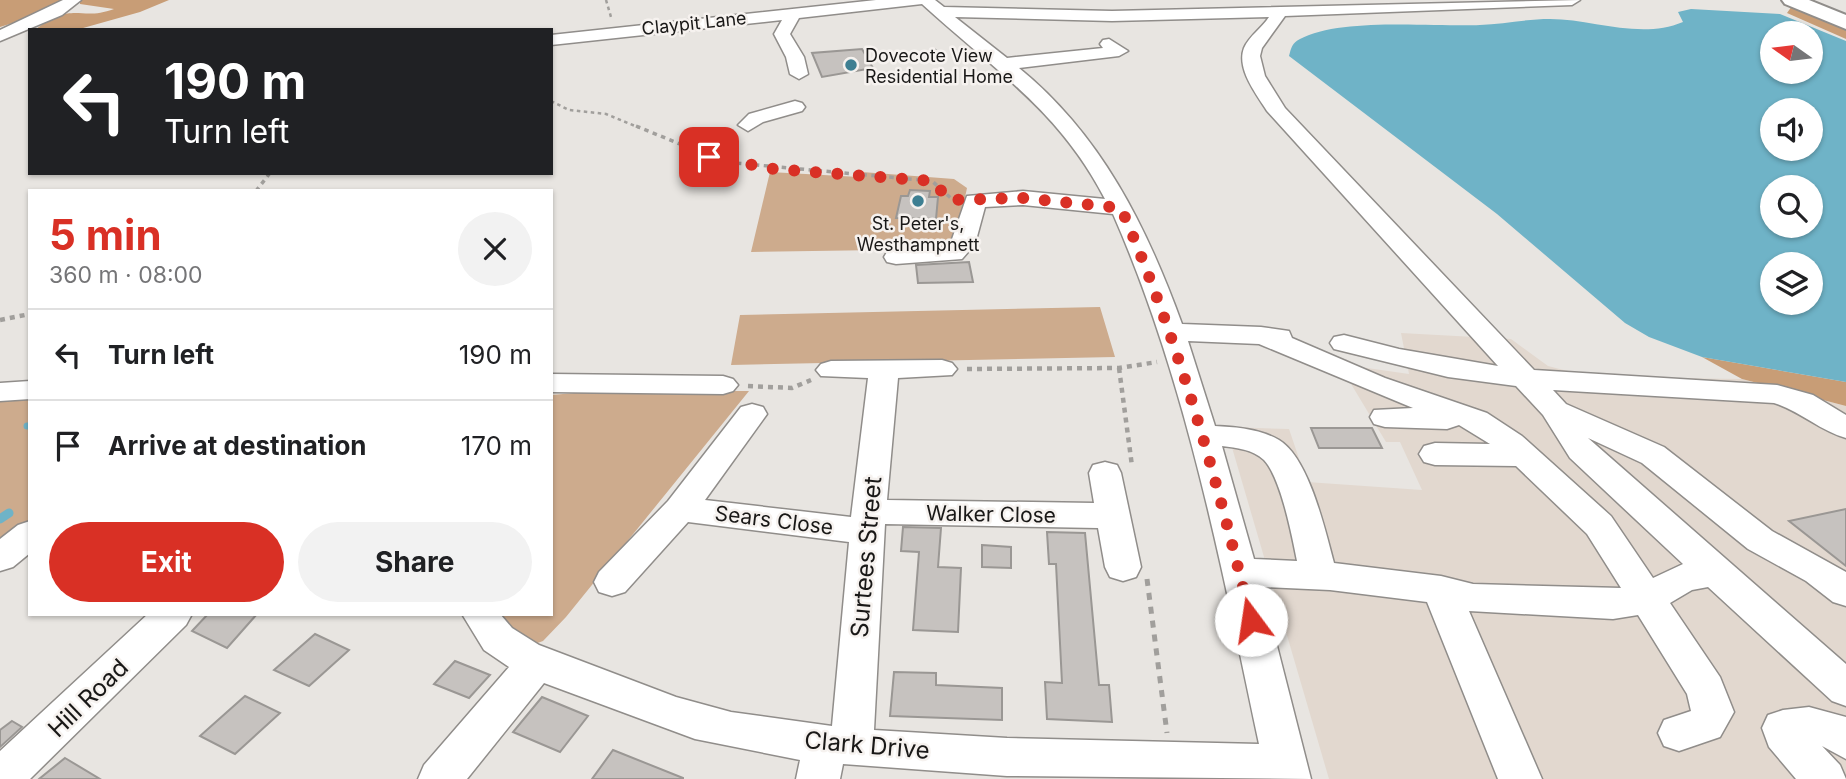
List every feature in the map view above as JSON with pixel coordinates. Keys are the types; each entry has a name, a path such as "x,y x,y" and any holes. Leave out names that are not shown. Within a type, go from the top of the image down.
{"highway":[{"path":"1792,0 1846,23"},
{"path":"1813,0 1846,13"}],"street":[{"path":"0,36 56,12 73,0"},
{"name":"Claypit Lane","path":"553,40 920,0"},
{"path":"932,6 1112,16 1278,13 1351,5 1572,0"},
{"path":"720,21 718,9 728,4"},
{"path":"932,6 1002,64 1047,84 1121,208 1166,347 1203,435 1287,772"},
{"path":"794,13 782,34 795,57 799,74"},
{"path":"1278,13 1276,20 1252,46 1250,52 1254,68 1277,111 1554,409 1581,451 1846,689"},
{"path":"964,34 991,32"},
{"path":"0,42 5,46 0,51"},
{"path":"1002,64 1119,51 1109,44"},
{"path":"0,51 20,48"},
{"path":"748,125 756,118 801,114 794,127 776,128"},
{"path":"896,257 953,254 962,244 975,201 1023,198 1121,208"},
{"path":"1261,335 1375,384 1476,420 1524,455 1599,525 1706,689 1713,712 1705,724 1679,733"},
{"path":"1166,347 1261,335 1344,343 1393,360 1514,367 1777,394 1802,402 1846,428"},
{"name":"Surtees Street","path":"831,756 868,522 884,369"},
{"path":"831,370 942,369"},
{"path":"553,383 723,385"},
{"path":"0,392 28,390"},
{"path":"1554,409 1653,455 1760,540 1819,571 1846,592"},
{"path":"612,582 680,509 752,414"},
{"path":"1385,417 1476,420"},
{"path":"1203,435 1242,438 1267,447 1283,461 1316,558 1318,575"},
{"path":"1435,454 1524,455"},
{"path":"1105,473 1123,567"},
{"name":"Sears Close","path":"680,509 868,522"},
{"name":"Walker Close","path":"868,522 1114,516"},
{"path":"0,558 28,536"},
{"path":"1239,572 1318,575 1441,590 1473,598 1613,604 1648,599 1682,578 1713,572"},
{"path":"1441,590 1520,779"},
{"name":"Hill Road","path":"0,779 171,616"},
{"name":"Clark Drive","path":"483,616 502,641 537,663 727,730 831,756 991,754 1287,772"},
{"path":"440,779 537,663"},
{"path":"1824,779 1784,734 1783,728 1824,725 1835,729 1846,740"}],"path":[{"path":"879,59 934,52 936,49"},
{"path":"553,102 569,110 606,114 724,162 774,169 932,181 950,200 975,201"},
{"path":"258,189 268,175"},
{"path":"0,320 28,314"},
{"path":"942,369 1119,368 1166,347"},
{"path":"723,385 792,388 831,370"}],"shaded area":[{"path":"0,0 61,0 35,16 0,27"},
{"path":"80,0 169,0 140,12 83,28 38,28 59,16 92,14 114,9 80,4"},
{"path":"1792,6 1846,29 1846,39 1824,29 1824,21 1805,21 1787,13"},
{"path":"770,172 859,177 862,172 954,179 967,188 956,240 947,249 751,252"},
{"path":"1100,307 1115,357 731,365 740,315"},
{"path":"1401,333 1511,339 1548,366 1591,377 1742,379 1846,406 1846,779 1329,779 1226,427 1289,429 1307,482 1422,490 1400,442 1386,442 1339,364 1409,374"},
{"path":"1702,357 1846,382 1846,406 1742,379"},
{"path":"599,391 749,391 566,617 543,641 532,645 513,634 497,616 553,616 553,395"},
{"path":"28,398 28,521 0,542 0,400"}],"water":[{"path":"1691,9 1780,14 1797,21 1760,21 1760,84 1824,84 1824,32 1846,41 1846,382 1702,357 1649,337 1625,323 1497,214 1289,56 1292,46 1300,39 1317,32 1362,25 1480,25 1550,19 1650,29 1683,22 1678,12"}],"building":[{"name":"Dovecote View Residential Home","path":"862,49 873,68 822,77 812,53"},
{"name":"St. Peter's, Westhampnett","path":"910,190 930,191 929,197 938,197 936,219 896,218 901,196 908,196"},
{"path":"969,262 973,282 918,283 916,265"},
{"path":"1311,428 1372,428 1382,448 1319,448"},
{"path":"1846,509 1846,566 1789,521"},
{"path":"903,527 941,528 938,567 961,568 958,632 913,630 919,552 901,551"},
{"path":"1047,532 1085,533 1099,685 1109,685 1112,722 1047,719 1045,682 1062,683 1056,564 1049,564"},
{"path":"982,545 1011,547 1011,568 982,567"},
{"path":"206,616 255,616 227,648 192,631"},
{"path":"315,634 349,650 309,686 274,670"},
{"path":"455,661 490,675 469,698 434,684"},
{"path":"894,672 936,673 936,685 1002,688 1002,720 890,716"},
{"path":"245,696 280,713 235,754 200,736"},
{"path":"542,697 588,716 560,752 513,732"},
{"path":"12,721 22,727 0,747 0,730"},
{"path":"613,750 683,778 683,779 592,779"},
{"path":"65,758 100,779 39,779"}],"waterway":[{"path":"0,519 9,513"}],"place":[{"name":"Dovecote View Residential Home","path":"851,65"},
{"name":"St. Peter's, Westhampnett","path":"918,201"}],"route":[{"path":"709,157 724,162 774,169 932,181 950,200 1023,198 1121,208 1166,317 1192,397 1251,620"}]}
